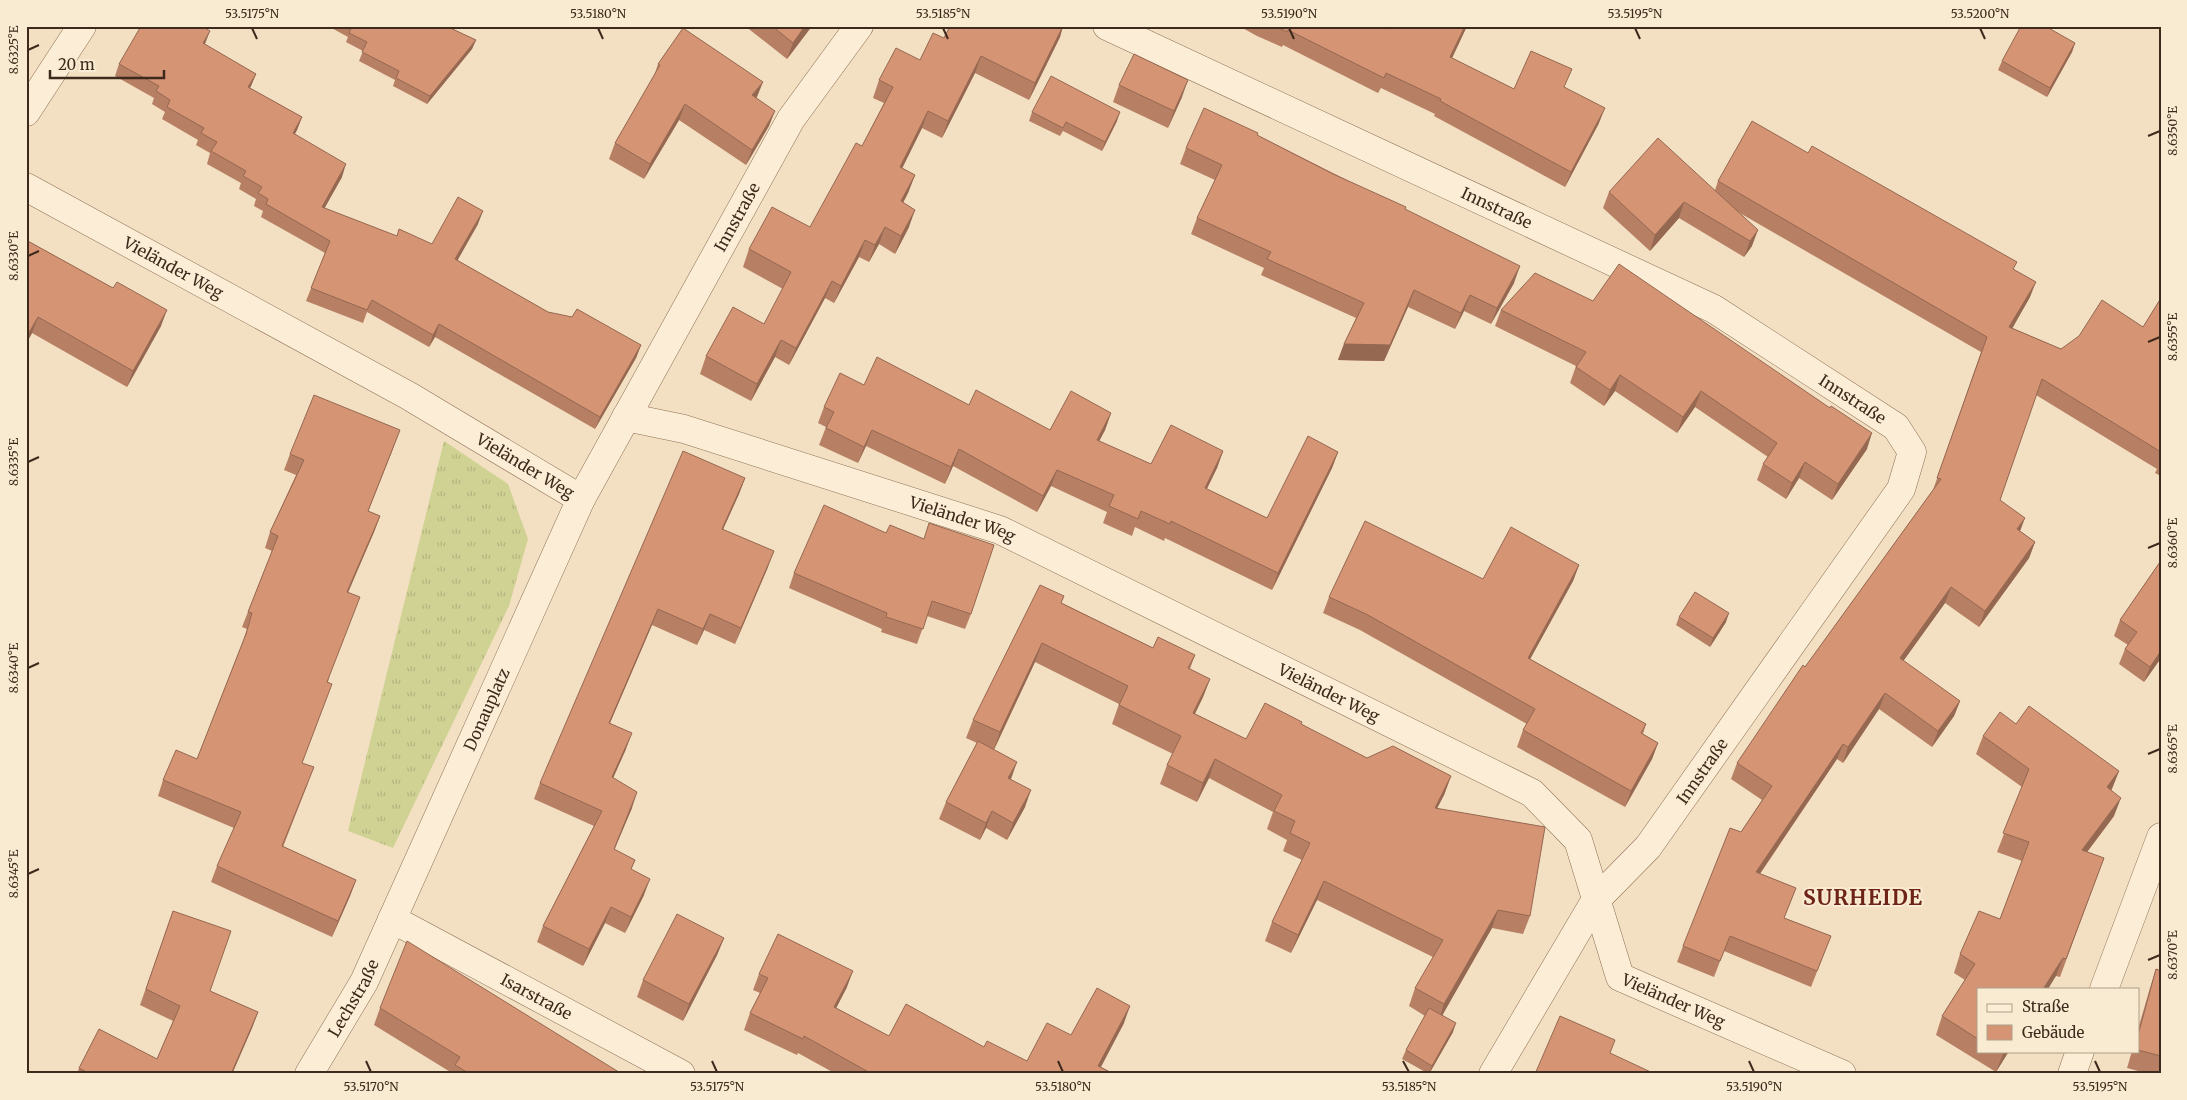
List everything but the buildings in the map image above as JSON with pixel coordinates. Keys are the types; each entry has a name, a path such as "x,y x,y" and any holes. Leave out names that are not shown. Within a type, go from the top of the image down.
{"street":[{"path":"26,112 82,26"},
{"name":"Innstraße","path":"626,417 791,119 859,26"},
{"name":"Innstraße","path":"1107,26 1714,309 1896,428 1912,452 1901,489 1666,823 1648,847 1596,901 1493,1074"},
{"name":"Vieländer Weg","path":"26,187 409,396 582,499 626,417 684,429 1000,530 1532,793 1578,840 1620,977 1842,1074"},
{"name":"Donauplatz","path":"392,919 582,499"},
{"path":"2104,988 2161,837"},
{"name":"Lechstraße","path":"308,1074 364,982 392,919"},
{"name":"Isarstraße","path":"392,919 681,1074"},
{"path":"2072,1074 2080,1052"}],"green space":[{"path":"444,441 508,484 528,539 509,606 393,848 348,831"}],"district":[{"name":"SURHEIDE","path":"1863,898"}]}
